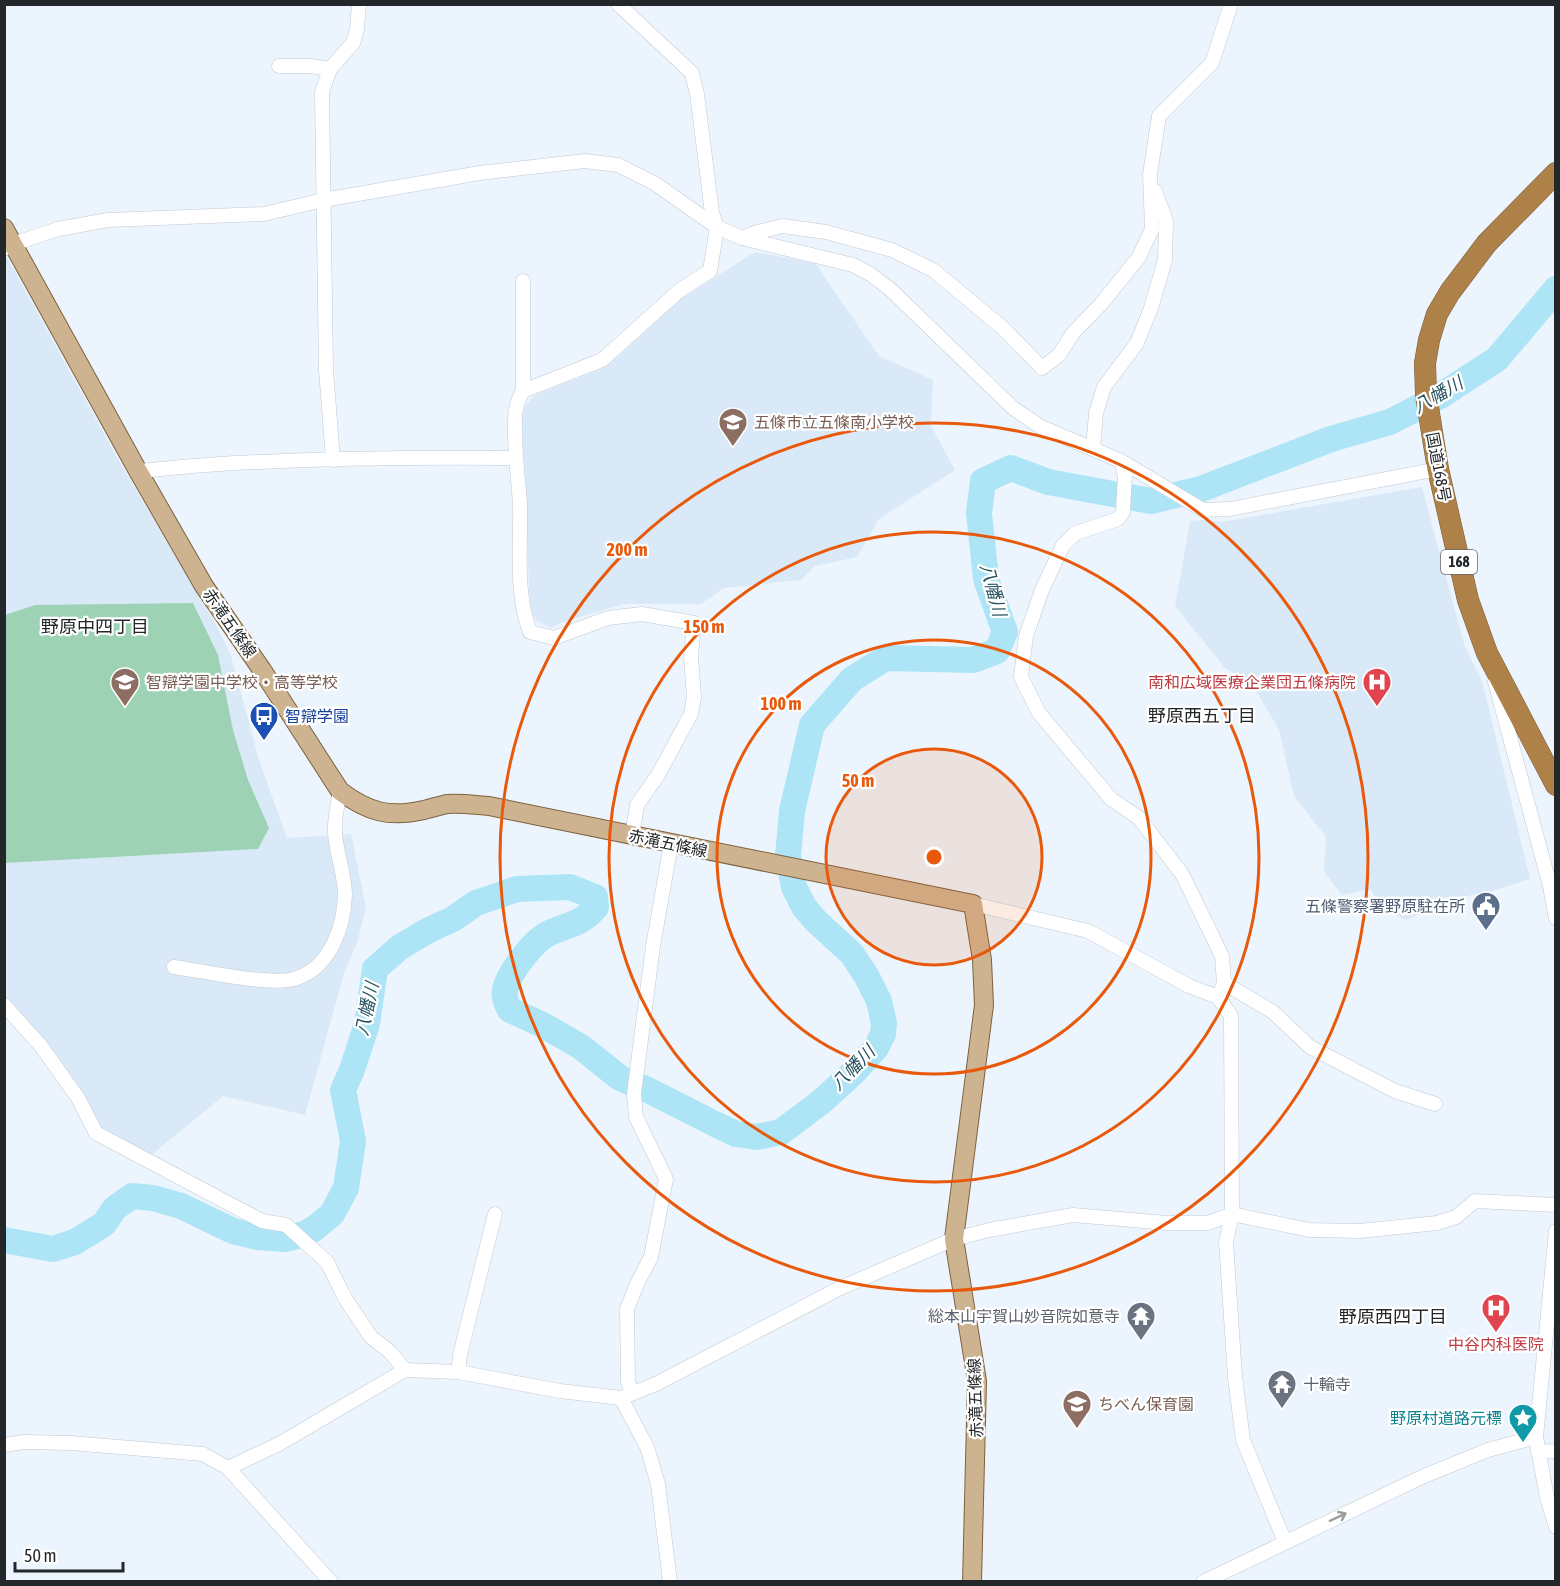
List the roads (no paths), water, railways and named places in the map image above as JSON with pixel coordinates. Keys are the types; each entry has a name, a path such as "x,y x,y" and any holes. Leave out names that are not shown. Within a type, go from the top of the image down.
{"highway":[{"name":"国道168号","path":"1556,173 1487,243 1450,292 1437,315 1425,363 1426,395 1438,469 1468,600 1487,653 1556,785"}],"main road":[{"name":"赤滝五條線","path":"7,240 204,586 262,670 340,791 356,803 373,811 398,814 446,804 489,806 973,904 982,960 984,1005 954,1239 977,1381 972,1581"}],"street":[{"path":"333,460 326,370 322,92 330,69 353,43 357,29 359,4"},
{"path":"618,4 692,74 699,105 712,213 717,227 710,271 680,290 602,360 524,391 517,399 515,420 522,592 524,616 530,632 554,638 608,618 642,614 694,623 691,657 694,697 691,714 658,775 637,805 632,836"},
{"path":"742,238 783,226 826,232 892,250 933,270 1004,329 1042,368 1059,355 1073,333 1101,304 1139,257 1152,229 1150,174 1160,116 1212,63 1231,4"},
{"path":"279,66 311,66 330,69"},
{"path":"7,240 108,220 264,214 323,200 480,173 585,161 618,165 654,183 717,227 742,238 853,265 870,274 890,289 1013,408 1041,427 1121,461 1203,510 1230,510 1438,469"},
{"path":"1093,449 1096,413 1104,387 1137,344 1151,308 1165,260 1166,221 1150,174"},
{"path":"523,281 524,391"},
{"path":"138,471 203,465 333,460 426,457 516,458"},
{"path":"1121,461 1125,475 1123,512 1118,519 1076,533 1063,545 1042,590 1026,636 1021,677 1039,714 1111,799 1139,818 1182,874 1222,956 1224,983 1218,997"},
{"path":"1487,653 1550,886 1556,918"},
{"path":"174,967 269,981 297,979 326,958 338,934 345,895 334,830 340,791"},
{"path":"670,1581 658,1484 627,1395 627,1309 651,1257 666,1179 636,1117 634,1094 653,946 671,844"},
{"path":"973,904 1088,932 1189,986 1218,997 1232,1016 1232,1214 1227,1242 1235,1377 1243,1440 1285,1542"},
{"path":"1224,983 1273,1012 1310,1047 1395,1091 1435,1104"},
{"path":"4,1005 41,1046 78,1098 96,1132 262,1221 286,1225 327,1262 346,1300 371,1337 390,1352 405,1370"},
{"path":"228,1468 279,1444 405,1370 458,1372 560,1391 627,1395 656,1384 840,1288 954,1239 1073,1215 1167,1223 1208,1223 1232,1214 1309,1230 1359,1231 1437,1223 1456,1217 1475,1200 1556,1205"},
{"path":"458,1372 460,1355 495,1214"},
{"path":"1555,1240 1536,1437 1547,1498 1556,1527"},
{"path":"1203,1581 1424,1476 1488,1450 1536,1437"},
{"path":"4,1445 24,1442 71,1443 203,1454 228,1468 331,1581"},
{"path":"1538,1452 1556,1451"}],"waterway":[{"name":"八幡川","path":"4,1240 53,1249 75,1242 104,1224 115,1208 132,1196 153,1198 181,1206 233,1231 258,1237 284,1239 305,1234 315,1228 332,1214 346,1188 353,1141 343,1090 367,1024 375,969 400,947 453,919 476,903 517,889 570,887 595,897 596,907 583,919 544,936 525,955 512,973 505,990 510,1010 543,1025 581,1047 620,1078 736,1134 757,1137 781,1132 821,1102 853,1073 876,1048 883,1034 884,1023 879,1001 852,954 816,921 804,907 794,887 788,856 792,811 812,725 852,679 886,658 973,660 997,651 1005,632 986,579 979,513 983,481 1011,468 1048,482 1151,501 1201,489 1331,439 1390,422 1440,396 1497,359 1556,289"}],"place":[{"name":"五條市立五條南小学校","path":"733,448"},
{"name":"智辯学園中学校・高等学校","path":"125,708"},
{"name":"南和広域医療企業団五條病院","path":"1377,708"},
{"name":"智辯学園","path":"264,742"},
{"name":"五條警察署野原駐在所","path":"1486,932"},
{"name":"中谷内科医院","path":"1496,1334"},
{"name":"総本山宇賀山妙音院如意寺","path":"1141,1342"},
{"name":"十輪寺","path":"1282,1410"},
{"name":"ちべん保育園","path":"1077,1430"},
{"name":"野原村道路元標","path":"1523,1444"}],"district":[{"name":"野原中四丁目","path":"95,627"},
{"name":"野原西五丁目","path":"1202,716"},
{"name":"野原西四丁目","path":"1393,1317"}]}
